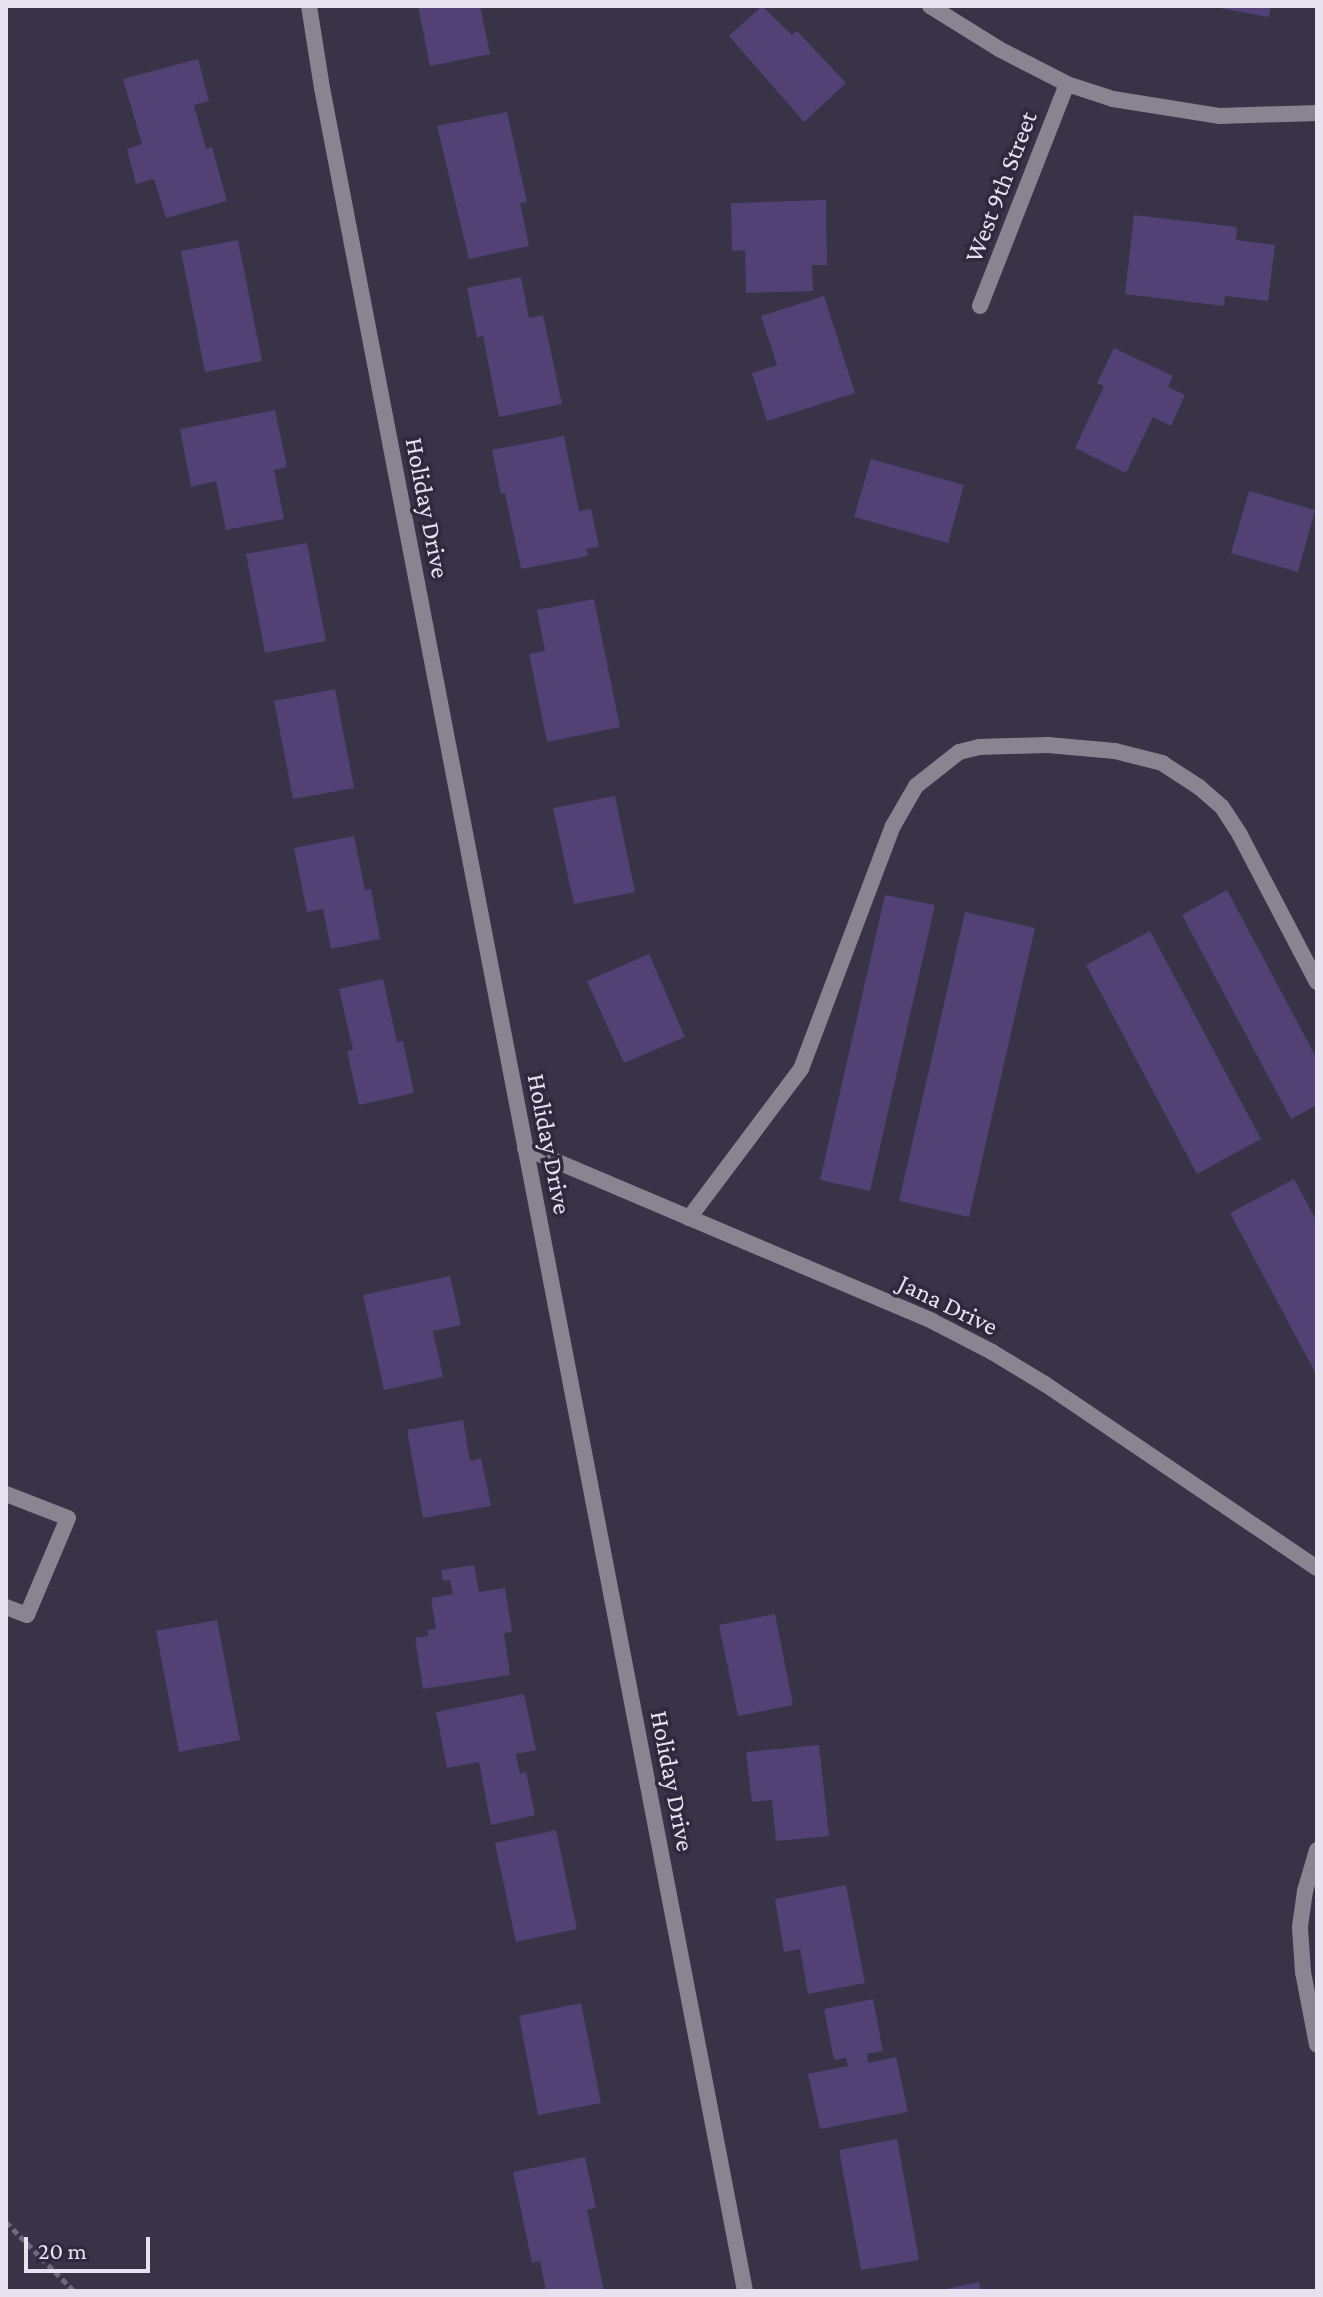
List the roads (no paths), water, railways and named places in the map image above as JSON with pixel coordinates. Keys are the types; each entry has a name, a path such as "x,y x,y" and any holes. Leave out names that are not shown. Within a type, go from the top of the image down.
{"street":[{"name":"Holiday Drive","path":"309,6 322,88 745,2291"},
{"path":"930,6 999,49 1067,84 1113,99 1206,115 1260,117 1317,113"},
{"name":"West 9th Street","path":"980,306 1067,84"},
{"path":"689,1218 801,1069 893,826 916,786 959,752 979,747 1048,745 1115,751 1162,763 1199,787 1222,807 1240,835 1317,982"},
{"name":"Jana Drive","path":"525,1148 932,1321 992,1352 1045,1384 1317,1568"},
{"path":"6,1494 68,1518 27,1615 6,1607"},
{"path":"1317,1850 1305,1891 1300,1928 1303,1972 1317,2045"}]}
